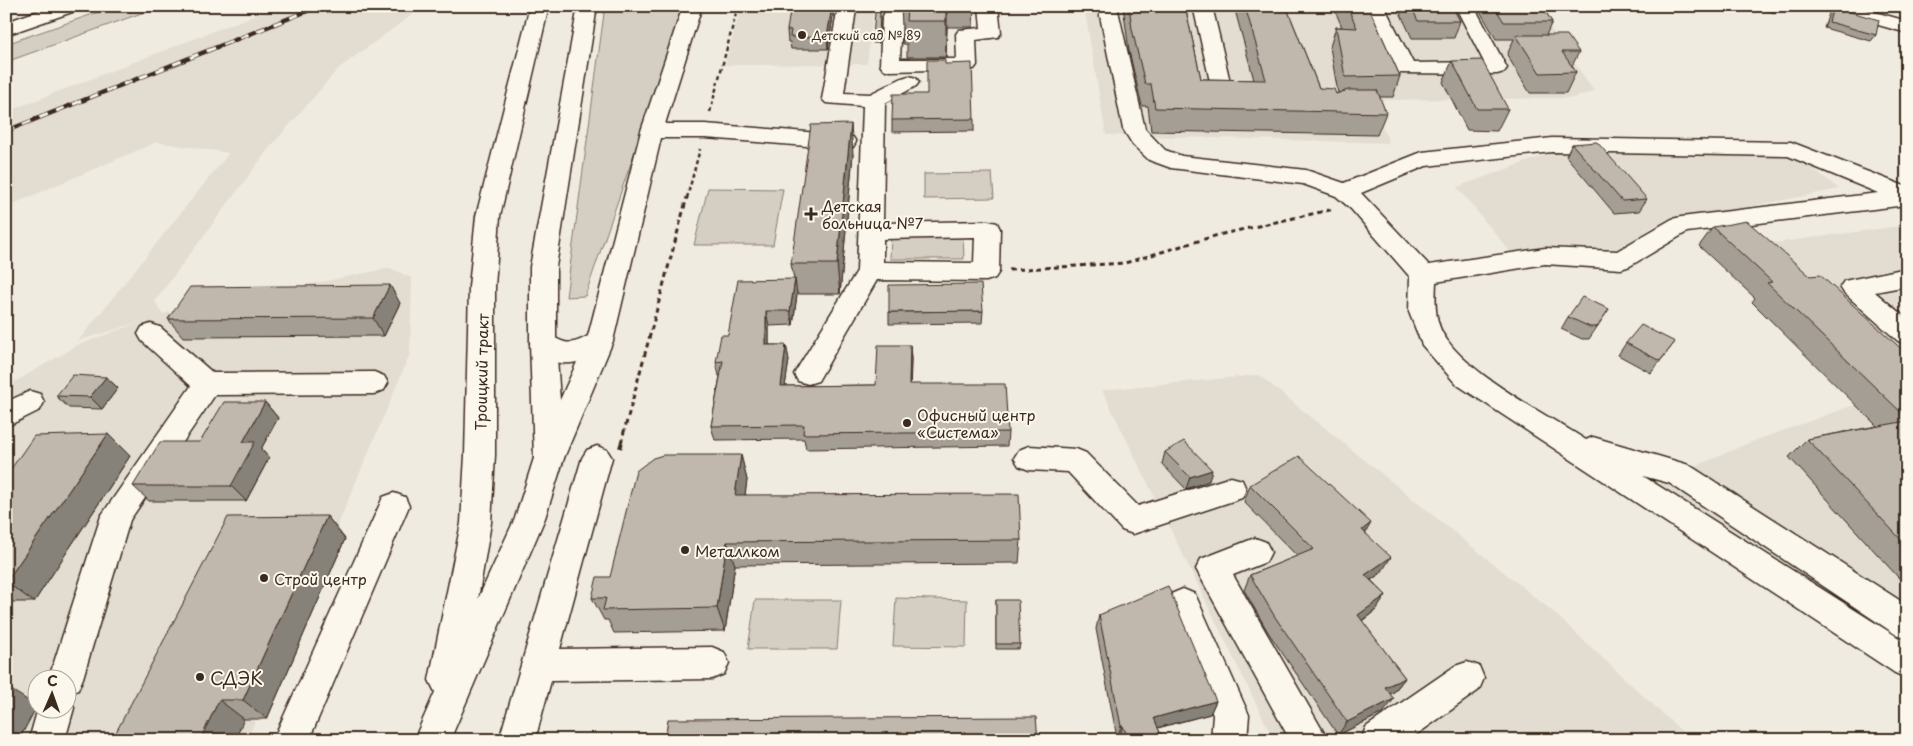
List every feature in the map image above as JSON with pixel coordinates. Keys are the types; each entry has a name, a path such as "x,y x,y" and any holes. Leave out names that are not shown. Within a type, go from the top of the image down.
{"main road":[{"path":"6,28 70,6"},
{"name":"Троицкий тракт","path":"434,737 476,523 480,455 482,287 485,239 492,194 540,6"},
{"path":"549,458 544,343 544,267 588,6"},
{"path":"434,737 530,518 549,458 600,341 633,201 652,131 693,6"},
{"path":"898,6 892,18 890,65 967,65 966,34 991,33 988,6"},
{"path":"1107,6 1134,129 1141,140 1157,155 1179,163 1306,177 1351,197 1423,275 1422,312 1435,345 1466,377 1907,662"},
{"path":"1202,6 1221,86"},
{"path":"1374,6 1406,69 1497,68 1494,47 1464,6"},
{"path":"1831,6 1907,27"},
{"path":"846,9 833,99 874,100 910,82"},
{"path":"808,374 870,271 874,100"},
{"path":"652,131 705,131 873,144"},
{"path":"1351,197 1422,158 1552,145 1791,149 1907,196"},
{"path":"1423,275 1545,256 1621,260 1681,225 1907,196"},
{"path":"870,271 986,272 988,229 871,231"},
{"path":"1907,277 1853,287 1907,334"},
{"path":"151,334 207,384 374,384"},
{"path":"544,343 550,350 564,354 584,351 600,341"},
{"path":"69,668 116,516 207,384"},
{"path":"6,416 30,402"},
{"path":"1566,441 1678,474 1907,623"},
{"path":"517,740 539,665 607,458"},
{"path":"1029,458 1076,461 1133,521 1231,489"},
{"path":"279,740 291,740 394,506"},
{"path":"1256,552 1212,569 1310,740"},
{"path":"1183,604 1231,716 1229,740"},
{"path":"539,665 712,663"},
{"path":"1379,740 1467,678"},
{"path":"47,740 53,718"}],"path":[{"path":"607,458 644,364 738,6"},
{"path":"986,272 1124,263 1351,197"}],"shaded area":[{"path":"116,6 161,6 6,62 6,44"},
{"path":"278,6 424,6 339,68 267,151 155,301 162,314 390,268 412,278 410,354 247,740 6,740 6,387 78,345 143,321 78,341 229,153 157,142 6,207 6,112"},
{"path":"605,6 685,6 585,296 566,297"},
{"name":"Детский сад № 89","path":"741,6 874,6 867,64 725,65"},
{"path":"1084,6 1535,6 1594,91 1573,98 1371,100 1389,143 1106,135"},
{"path":"1792,152 1839,189 1654,226 1619,250 1512,254 1457,187 1548,154"},
{"path":"992,173 994,198 924,199 924,174"},
{"path":"708,188 783,189 773,245 694,245"},
{"path":"1907,225 1907,438 1722,250"},
{"path":"891,233 963,233 964,259 890,259"},
{"path":"1259,375 1552,611 1691,740 1274,740 1102,390"},
{"path":"1857,404 1907,452 1907,644 1654,485 1751,442"},
{"path":"896,598 967,600 966,647 893,646"},
{"path":"755,600 841,600 837,649 748,649"}],"building":[{"path":"791,6 832,6 827,37 790,37 791,30 787,30"},
{"path":"901,6 946,6 946,21 906,21 907,9 901,8"},
{"path":"1129,6 1185,6 1201,79 1266,80 1245,6 1286,6 1319,88 1334,89 1336,94 1348,90 1377,90 1386,113 1155,108 1151,84 1145,84 1132,29"},
{"path":"1347,6 1368,6 1400,76 1345,77 1336,27 1357,28"},
{"path":"1411,6 1452,6 1460,21 1418,21"},
{"path":"1494,6 1542,6 1552,22 1504,22"},
{"path":"1833,7 1879,20 1876,35 1829,22"},
{"path":"875,12 880,12 879,37 873,37"},
{"path":"1516,35 1567,35 1579,52 1562,52 1576,72 1540,73"},
{"path":"927,60 945,60 945,64 972,63 974,119 892,120 893,94 927,94"},
{"path":"1482,60 1508,109 1477,109 1452,61"},
{"path":"851,124 837,264 791,264 811,125"},
{"path":"1597,142 1647,199 1622,201 1572,144"},
{"path":"1747,221 1810,276 1820,275 1907,354 1907,418 1767,283 1772,282 1713,227"},
{"path":"795,279 790,311 766,311 766,345 786,345 781,386 876,385 878,345 910,345 909,384 1005,384 1008,432 803,434 804,425 711,426 723,361 716,362 721,335 728,335 738,280"},
{"path":"981,284 983,311 889,312 889,285"},
{"path":"390,285 373,318 168,319 190,287"},
{"path":"1582,297 1609,309 1597,327 1590,327 1568,317"},
{"path":"1641,325 1675,342 1660,361 1626,343"},
{"path":"73,375 106,377 90,397 56,396"},
{"path":"224,402 265,402 243,442 255,442 231,486 133,486 160,442 200,442"},
{"path":"1907,421 1907,546 1807,439"},
{"path":"108,434 6,582 6,476 34,436"},
{"path":"1184,441 1212,470 1190,477 1165,452"},
{"path":"663,455 741,455 735,495 1019,494 1021,540 727,542 717,608 603,610 606,598 592,598 597,577 610,577 636,471 653,458"},
{"path":"1299,456 1371,523 1362,530 1391,557 1365,575 1386,595 1358,615 1405,678 1385,687 1394,699 1347,722 1275,617 1250,575 1314,549 1250,485"},
{"path":"327,516 243,700 219,700 200,740 112,740 228,517"},
{"path":"1168,586 1216,701 1154,718 1163,740 1129,740 1123,726 1121,726 1099,615"},
{"path":"996,600 1018,600 1020,644 996,644"},
{"path":"1036,717 1038,740 665,740 668,719"},
{"path":"592,738 614,739 614,740 591,740"}],"railway":[{"path":"6,131 320,6"}],"place":[{"name":"Детский сад № 89","path":"802,35"},
{"name":"Детская больница №7","path":"811,214"},
{"name":"Офисный центр «Система»","path":"907,423"},
{"name":"Металлком","path":"685,550"},
{"name":"Строй центр","path":"264,578"},
{"name":"СДЭК","path":"200,677"}]}
